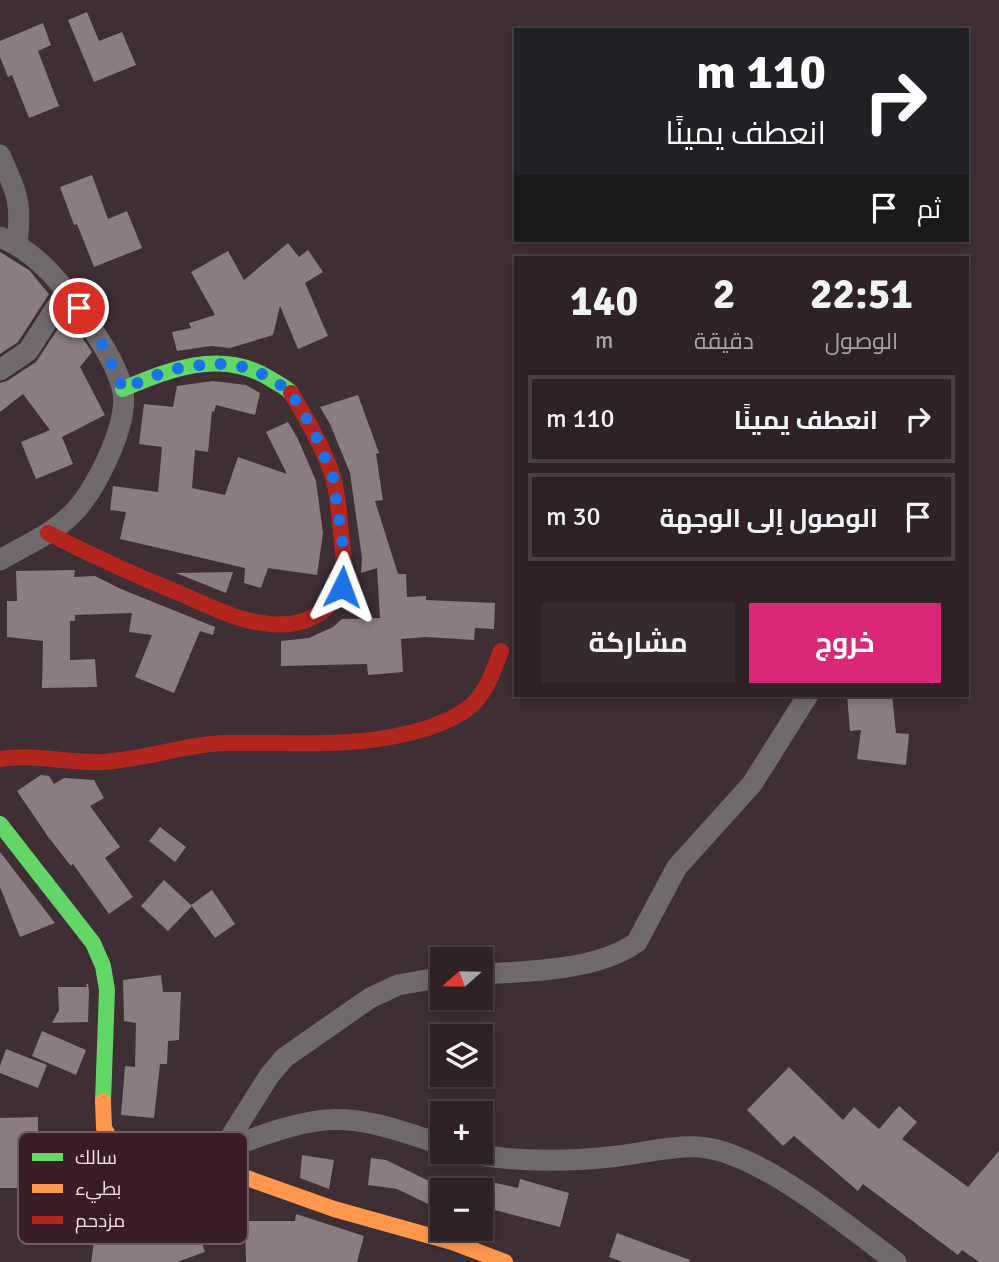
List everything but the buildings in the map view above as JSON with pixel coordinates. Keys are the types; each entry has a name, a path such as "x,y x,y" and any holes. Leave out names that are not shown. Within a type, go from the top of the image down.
{"street":[{"path":"0,155 17,193 20,214 8,240 41,263 67,291 102,344 123,389 124,404 117,433 101,473 76,510 48,533 0,560"},
{"path":"0,370 28,351 67,291"},
{"path":"48,533 128,573 243,619 277,624 302,622 326,611 342,587 345,560 333,477 314,431 289,390 252,368 213,363 169,370 123,389"},
{"path":"0,758 71,763 101,762 195,745 340,745 417,732 455,717 474,703 490,681 501,651"},
{"path":"494,973 540,971 596,960 628,949 637,942 677,867 752,784 807,697"},
{"path":"0,824 93,943 103,966 107,990 104,1128 106,1132"},
{"path":"234,1132 269,1076 284,1058 370,998 398,985 430,979"},
{"path":"248,1141 311,1121 340,1119 370,1124 430,1141"},
{"path":"493,1158 587,1159 698,1147 734,1155 781,1179 896,1262"},
{"path":"248,1179 334,1209 452,1242 505,1262"}],"traffic: fast":[{"path":"123,389 177,369 214,363 251,369 291,393"},
{"path":"0,824 93,943 103,966 107,990 103,1101"}],"traffic: slow":[{"path":"103,1101 106,1132"},
{"path":"248,1179 334,1209 452,1242 505,1262"}],"traffic: jam":[{"path":"48,533 129,572 243,619 286,624 305,621 320,613 332,602 340,586 343,566 337,499 324,453 291,393"},
{"path":"0,759 101,762 211,744 353,742 403,735 440,723 469,707 487,685 501,651"}],"route":[{"path":"79,308 102,344 123,389 169,370 213,363 252,368 289,390 314,431 333,477 345,560 342,587"}]}
